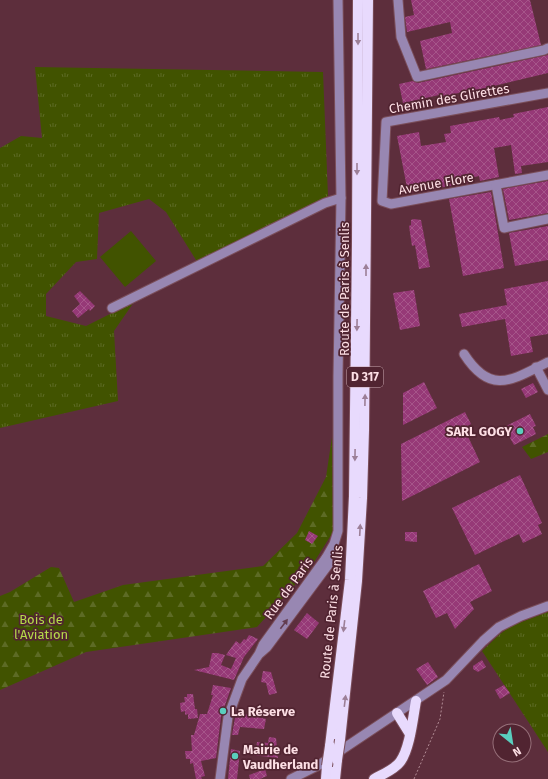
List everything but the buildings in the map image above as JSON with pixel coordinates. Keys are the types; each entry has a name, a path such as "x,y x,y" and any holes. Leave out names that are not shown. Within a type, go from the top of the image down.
{"main road":[{"name":"Route de Paris à Senlis","path":"330,765 330,746 350,580 354,496 357,273 358,0"},
{"name":"Route de Paris à Senlis","path":"330,765 340,740 353,627 362,498 368,0"},
{"path":"374,779 396,766 402,758 410,734 416,701"},
{"path":"397,713 410,734"},
{"path":"330,765 344,779"},
{"name":"D 317","path":"326,779 330,765"},
{"name":"D 317","path":"330,765 335,779"}],"street":[{"path":"112,308 325,203 341,198 338,0"},
{"path":"398,0 401,37 417,78 548,48"},
{"name":"Chemin des Glirettes","path":"382,201 386,122 548,93"},
{"name":"Avenue Flore","path":"382,201 391,204 548,175"},
{"path":"496,185 504,228 548,219"},
{"name":"Rue de Paris","path":"220,779 228,717 242,679 259,654 267,647 328,565 326,558 334,544 338,531 338,376 341,198"},
{"path":"464,354 472,367 488,378 501,382 515,378 548,362"},
{"path":"536,368 548,390"},
{"path":"291,779 330,765 358,738 446,680 483,641 499,627 548,606"}],"path":[{"path":"414,779 440,720 444,690"}],"green space":[{"path":"35,67 323,72 328,196 201,268 166,212 149,199 99,213 97,259 76,262 46,294 46,316 86,326 134,302 114,331 118,401 0,428 0,148 21,136 42,138"},
{"path":"131,231 156,261 125,287 100,257"},
{"path":"548,434 548,452 531,459 522,447"},
{"name":"Bois de l'Aviation","path":"332,437 333,532 311,567 257,627 86,652 0,690 0,596 10,592 51,567 59,568 74,602 123,585 263,566 297,533 326,477"},
{"path":"548,612 548,752 532,728 532,723 529,723 482,651 511,626"}],"place":[{"name":"SARL GOGY","path":"520,431"},
{"name":"La Réserve","path":"223,711"},
{"name":"Mairie de Vaudherland","path":"235,756"}]}
